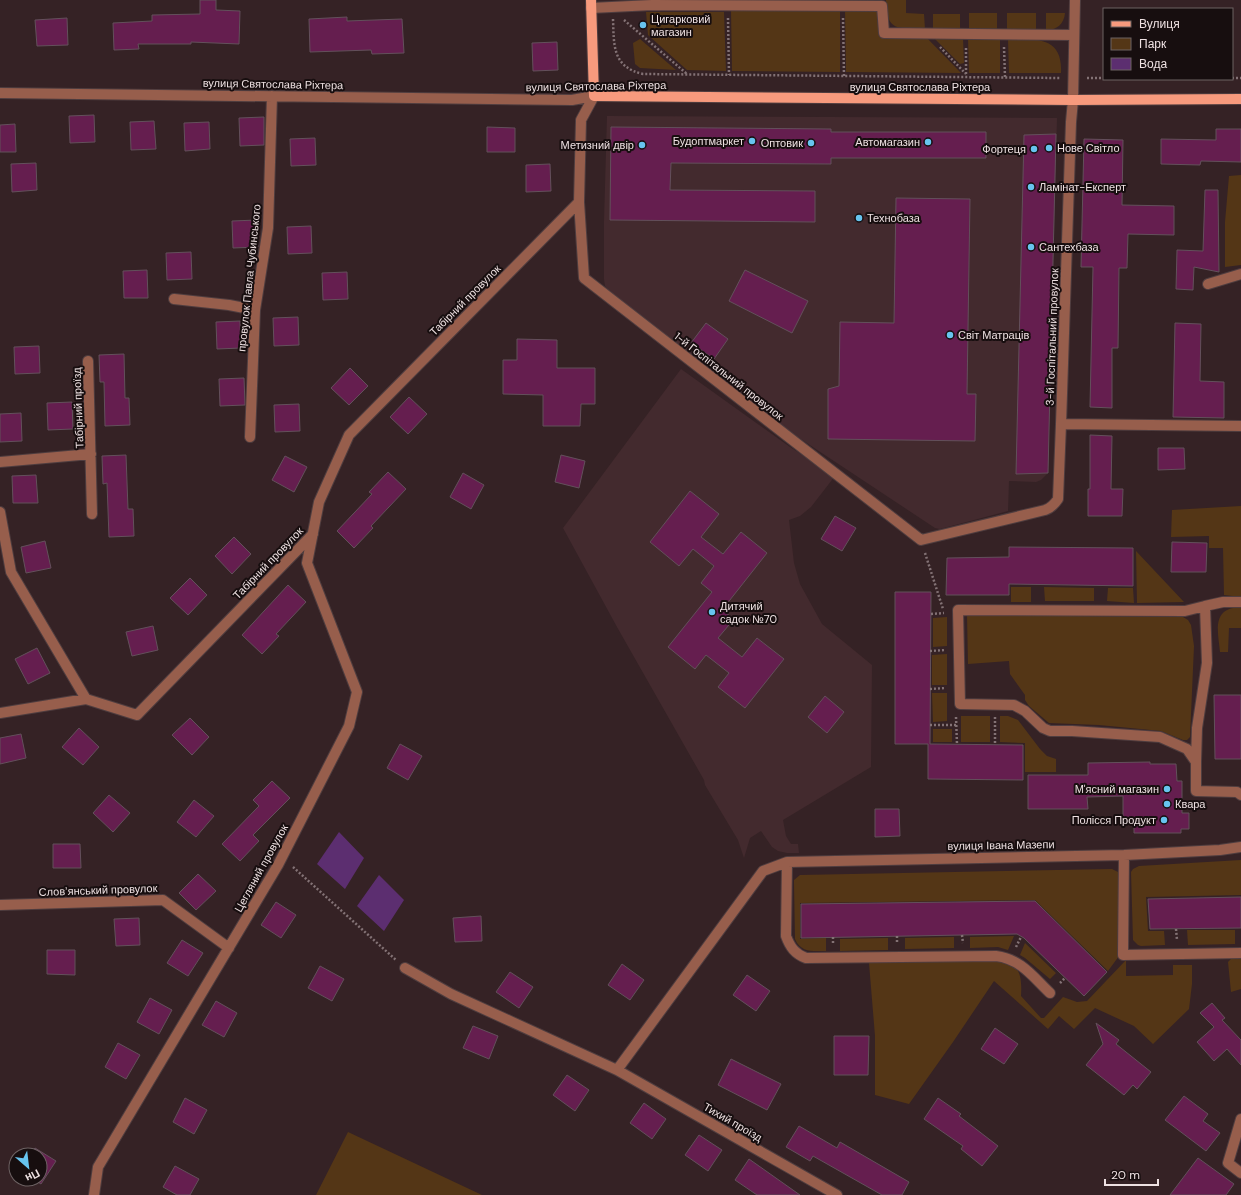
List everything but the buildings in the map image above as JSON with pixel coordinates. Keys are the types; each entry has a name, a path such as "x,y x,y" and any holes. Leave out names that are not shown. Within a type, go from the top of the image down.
{"main road":[{"path":"591,4 594,96"},
{"name":"вулиця Святослава Ріхтера","path":"594,96 1241,100"}],"street":[{"name":"3-й Госпітальний провулок","path":"921,540 1045,510 1051,508 1058,499 1074,78 1075,0"},
{"path":"591,4 612,9 652,6 882,6 884,32 1074,35"},
{"name":"вулиця Святослава Ріхтера","path":"0,93 572,100 594,96"},
{"name":"провулок Павла Чубинського","path":"250,437 256,310 268,228 272,96"},
{"name":"1-й Госпітальний провулок","path":"594,96 581,120 579,202 584,278 921,540"},
{"name":"Табірний провулок","path":"0,713 86,699 137,715 313,534 319,502 349,435 579,202"},
{"path":"1208,284 1241,274"},
{"path":"174,299 229,305 256,310"},
{"name":"Табірний проїзд","path":"88,361 92,514"},
{"path":"1061,424 1241,426"},
{"name":"Табірний проїзд","path":"0,462 91,454"},
{"path":"0,512 11,572 86,699"},
{"name":"Цегляний провулок","path":"94,1195 98,1167 282,857 350,726 356,692 306,563 313,534"},
{"path":"1196,762 1187,749 1160,738 1072,731 1050,731 1043,728 1025,711 1014,705 960,704 958,610 1185,611 1223,602 1241,602"},
{"path":"1205,606 1207,663 1197,728 1196,791 1237,792 1241,795"},
{"name":"вулиця Івана Мазепи","path":"617,1070 763,871 787,862 1124,855 1220,850 1241,847"},
{"path":"1124,855 1123,955 1241,953"},
{"path":"787,862 786,936 789,945 800,956 806,958 1005,957 1020,964 1050,994"},
{"name":"Словʼянський провулок","path":"0,905 163,900 229,948"},
{"name":"Тихий проїзд","path":"405,968 451,994 617,1070 837,1195"},
{"path":"1241,1119 1228,1163 1241,1173"}],"path":[{"path":"728,6 729,75"},
{"path":"843,6 844,76"},
{"path":"612,9 687,74"},
{"path":"612,9 614,48 617,56 623,66 632,72 643,74 844,76 966,75 1103,78"},
{"path":"929,33 930,37 966,75"},
{"path":"965,34 966,75"},
{"path":"1004,34 1005,77"},
{"path":"921,540 944,613"},
{"path":"957,744 956,712 960,704"},
{"path":"995,705 995,744"},
{"path":"930,725 956,725"},
{"path":"282,857 405,968"}],"shaded area":[{"path":"607,116 1057,118 1048,473 1041,480 1036,482 1009,481 1008,511 940,529 935,528 763,414 617,302 605,286 604,279"},
{"name":"Дитячий садок №70","path":"681,369 790,447 835,476 811,507 800,516 789,520 794,563 800,584 822,624 872,665 871,767 783,820 786,836 791,844 798,844 799,853 778,851 772,847 761,831 750,838 744,858 738,840 705,785 704,780 617,627 563,528"}],"green space":[{"path":"886,0 906,0 906,13 924,14 925,29 908,29 895,26 888,18"},
{"path":"840,10 840,72 732,71 731,11"},
{"path":"845,10 877,10 879,36 926,37 961,73 846,72"},
{"path":"646,12 724,12 726,71 687,70 648,35"},
{"path":"969,13 997,13 997,30 969,30"},
{"path":"1007,13 1036,13 1036,30 1007,30"},
{"path":"1046,13 1065,13 1063,20 1057,28 1046,30"},
{"path":"933,14 960,14 960,30 933,29"},
{"path":"933,37 963,38 964,63 960,64"},
{"path":"968,38 1000,38 1000,73 969,73"},
{"path":"640,39 676,70 640,68 635,64 633,43"},
{"path":"1008,39 1028,39 1046,42 1058,52 1061,73 1009,73"},
{"path":"1241,175 1241,265 1225,267 1225,222 1229,176"},
{"path":"1241,506 1241,597 1224,595 1223,548 1209,548 1209,536 1171,537 1172,510"},
{"path":"1136,551 1184,602 1137,603"},
{"path":"1011,587 1031,587 1031,602 1011,602"},
{"path":"1044,587 1094,588 1094,601 1045,601"},
{"path":"1108,588 1133,588 1134,603 1107,601"},
{"path":"1241,607 1241,628 1229,628 1228,652 1220,652 1218,622 1221,616 1231,608"},
{"path":"967,615 1183,617 1188,620 1191,625 1194,646 1190,737 1187,740 1183,740 1161,731 1099,725 1049,723 1029,706 1025,700 1025,695 1010,674 1009,661 968,664"},
{"path":"947,617 947,646 933,647 933,618"},
{"path":"947,654 947,685 932,685 932,655"},
{"path":"932,693 947,693 947,721 933,722"},
{"path":"961,716 990,716 990,742 961,742"},
{"path":"1000,716 1008,716 1018,720 1040,749 1047,756 1056,759 1056,772 1025,772 1025,743 1000,742"},
{"path":"933,729 952,729 952,742 933,742"},
{"path":"1241,860 1241,895 1146,897 1148,931 1164,931 1165,945 1141,946 1133,940 1131,872 1133,869 1139,866"},
{"path":"1112,869 1118,872 1119,875 1119,956 1108,971 1035,900 800,903 800,939 826,938 826,951 812,951 804,949 795,939 794,880 800,875"},
{"path":"1187,930 1235,930 1235,944 1188,945"},
{"path":"1014,936 1008,950 998,947 970,948 970,937"},
{"path":"954,937 954,948 905,949 905,938"},
{"path":"888,938 888,950 840,951 840,939"},
{"path":"1025,943 1056,973 1050,979 1020,955"},
{"path":"1232,958 1241,958 1241,989 1231,992 1228,962"},
{"path":"986,960 1004,962 1015,967 1020,978 1021,996 1041,1018 1044,1018 1063,997 1077,1002 1087,1001 1126,960 1126,976 1173,975 1173,965 1192,965 1192,984 1189,1009 1153,1044 1134,1026 1095,1008 1074,1029 1059,1016 1048,1029 994,981 909,1104 875,1095 875,1036 869,963"},
{"path":"348,1132 482,1195 316,1195"}],"water":[{"path":"339,832 364,858 345,889 317,864"},
{"path":"379,875 404,900 384,931 357,906"}],"place":[{"name":"Цигарковий магазин","path":"643,25"},
{"name":"Будоптмаркет","path":"752,141"},
{"name":"Автомагазин","path":"928,142"},
{"name":"Оптовик","path":"811,143"},
{"name":"Метизний двір","path":"642,145"},
{"name":"Нове Світло","path":"1049,148"},
{"name":"Фортеця","path":"1034,149"},
{"name":"Ламінат-Експерт","path":"1031,187"},
{"name":"Технобаза","path":"859,218"},
{"name":"Сантехбаза","path":"1031,247"},
{"name":"Світ Матраців","path":"950,335"},
{"name":"Дитячий садок №70","path":"712,612"},
{"name":"М'ясний магазин","path":"1167,789"},
{"name":"Квара","path":"1167,804"},
{"name":"Полісся Продукт","path":"1164,820"}]}
